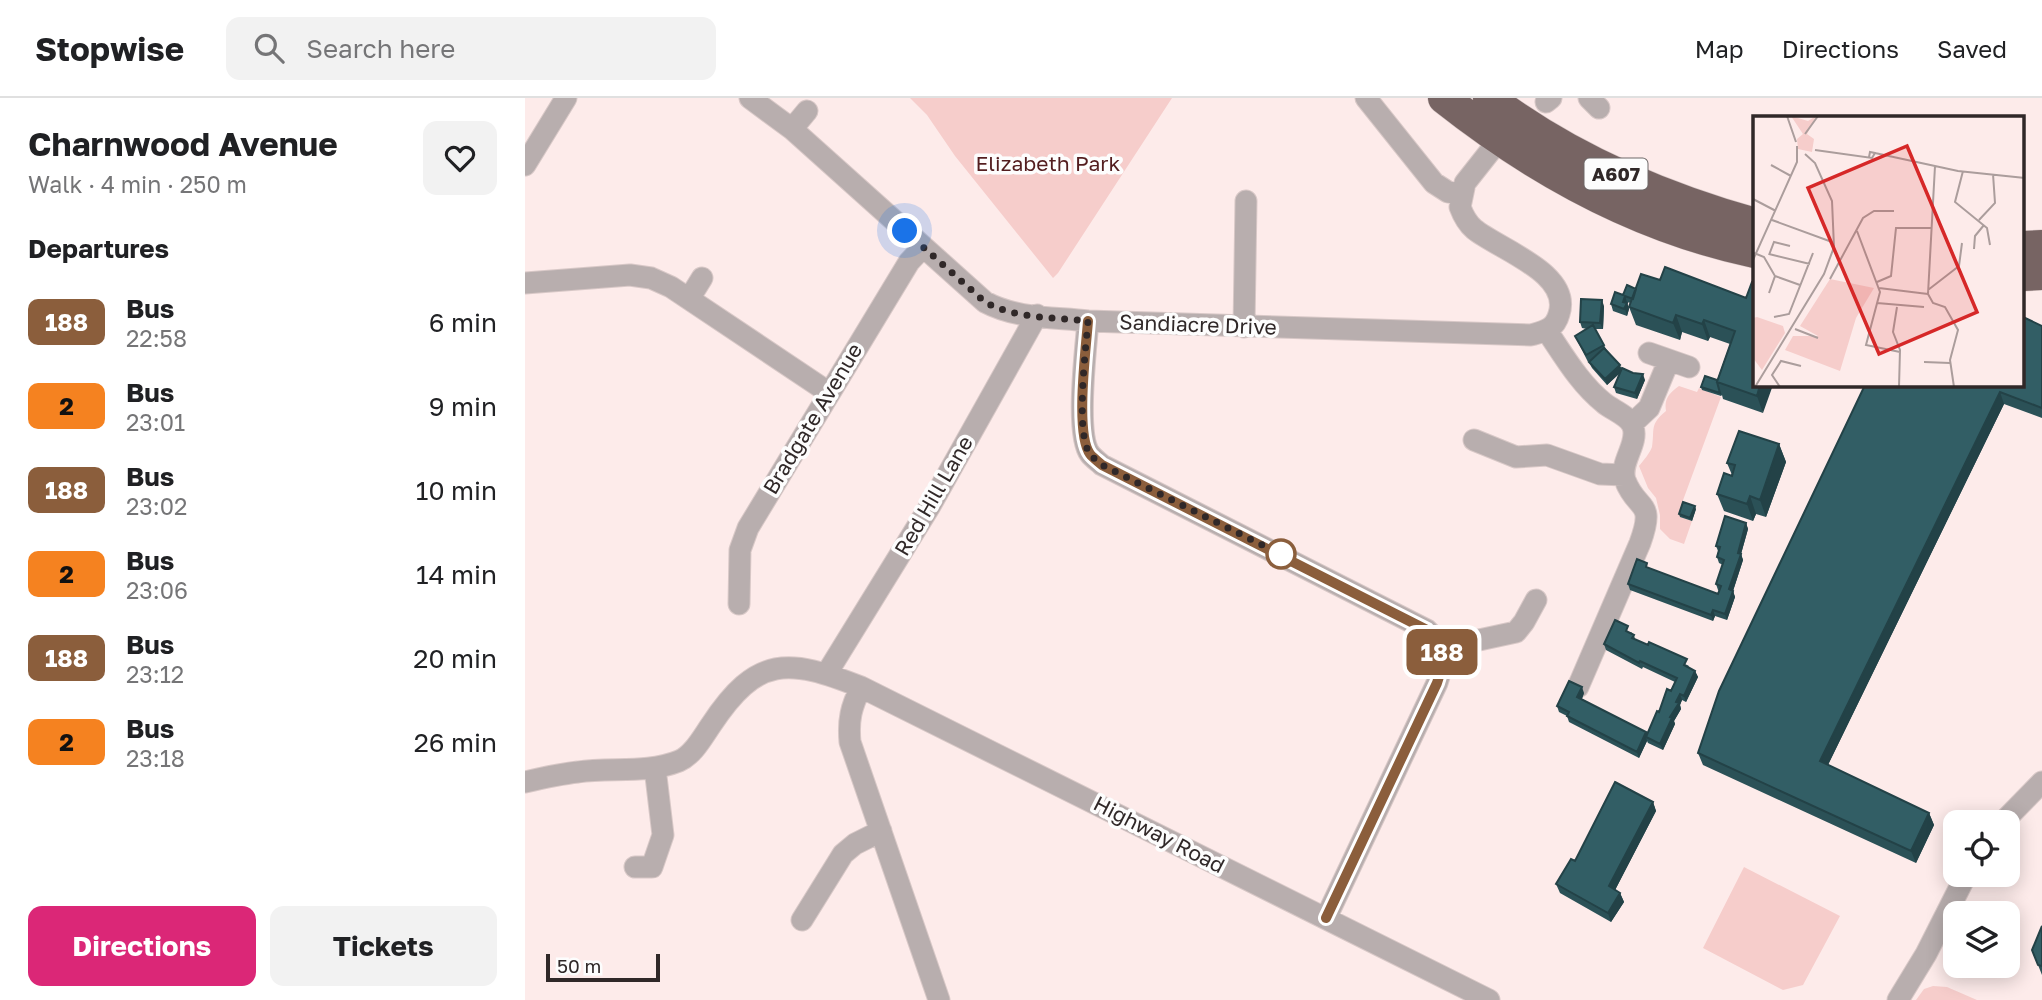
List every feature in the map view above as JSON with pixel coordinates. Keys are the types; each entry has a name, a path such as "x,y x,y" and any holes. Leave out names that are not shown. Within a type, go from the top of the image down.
{"highway":[{"name":"A607","path":"1444,98 1499,140 1556,175 1634,213 1698,238 1753,252"},
{"name":"A607","path":"1489,98 1573,153 1609,171 1707,210 1753,223"}],"street":[{"path":"525,165 566,98"},
{"name":"Sandiacre Drive","path":"750,98 792,129 985,302 1018,315 1088,321 1244,327 1531,335 1546,331"},
{"path":"1366,98 1434,183 1448,192 1461,194"},
{"path":"792,129 807,111"},
{"path":"1499,140 1465,183 1460,207 1473,228 1545,274 1556,284 1561,294 1561,310 1556,323 1546,331 1583,383 1632,424 1634,430 1624,475 1627,484 1645,508 1646,528 1589,677"},
{"path":"1244,327 1246,201"},
{"name":"Bradgate Avenue","path":"739,604 740,551 743,540 828,392 909,262 923,247"},
{"path":"525,283 630,275 651,278 689,299 828,392"},
{"path":"689,299 702,278"},
{"name":"Red Hill Lane","path":"827,673 930,506 1037,315"},
{"path":"1088,321 1082,420 1089,454 1102,465 1427,630 1442,648 1444,661 1437,683 1326,918"},
{"path":"1632,424 1649,408 1669,360"},
{"path":"1482,450 1516,457 1547,455 1600,474 1624,475"},
{"path":"1442,648 1515,632 1536,600"},
{"name":"Highway Road","path":"525,782 578,771 655,768 683,760 692,752 726,703 743,684 767,671 795,667 827,673 861,687 1489,1000"},
{"path":"861,687 848,722 850,742 939,1000"},
{"path":"2015,810 2036,788 2042,767"},
{"path":"635,867 652,867 663,835 655,768"},
{"path":"802,920 843,854 855,844 881,831"},
{"path":"1898,1000 1926,954 1960,887"}],"green space":[{"name":"Elizabeth Park","path":"910,98 1172,98 1053,278 955,156 927,115"},
{"path":"1679,386 1697,392 1699,388 1721,397 1682,503 1685,505 1681,517 1692,521 1684,544 1670,539 1660,529 1656,498 1648,488 1639,466 1652,447 1655,424 1666,411 1668,397"},
{"path":"1744,867 1840,916 1803,985 1783,990 1703,948"},
{"path":"1933,986 1947,987 1977,1000 1916,1000 1924,989"}],"building":[{"path":"1665,267 1746,298 1753,282 1753,387 1759,387 1757,396 1717,382 1735,331 1704,320 1702,324 1676,315 1673,323 1629,307 1641,274 1660,280"},
{"path":"1627,285 1636,289 1633,299 1625,296 1623,302 1627,303 1624,309 1611,304 1615,292 1623,295"},
{"path":"1581,299 1602,300 1600,323 1580,322"},
{"path":"2025,318 2042,326 2042,408 2000,392 1820,761 1929,813 1911,851 1698,753 1719,691 1864,387 2025,387"},
{"path":"1593,325 1604,345 1586,355 1575,336"},
{"path":"1604,348 1620,365 1605,379 1589,362"},
{"path":"1622,368 1643,374 1635,393 1614,387"},
{"path":"1705,376 1717,380 1720,393 1701,387"},
{"path":"1739,431 1779,444 1760,500 1750,496 1747,504 1717,494 1724,473 1732,476 1735,465 1727,463"},
{"path":"1683,502 1695,506 1690,518 1679,514"},
{"path":"1725,516 1746,523 1738,553 1741,554 1729,589 1733,591 1725,614 1713,610 1711,615 1628,584 1637,559 1647,563 1646,567 1718,594 1721,586 1716,584 1724,560 1717,557 1720,547 1716,546"},
{"path":"1615,620 1628,626 1626,631 1634,635 1632,638 1648,645 1649,642 1687,659 1684,665 1695,671 1684,696 1680,694 1676,702 1679,703 1670,717 1672,718 1660,744 1646,737 1667,689 1671,691 1677,678 1640,661 1639,663 1604,644"},
{"path":"1569,681 1582,687 1577,697 1646,732 1637,752 1567,716 1569,712 1557,706"},
{"path":"1615,782 1653,802 1609,886 1620,893 1608,913 1556,884 1571,859 1575,861"},
{"path":"2042,926 2042,966 2038,965 2032,950"}],"bus line":[{"name":"188","path":"1088,321 1082,420 1089,454 1102,465 1427,630 1442,648 1444,661 1437,683 1326,918"}],"route":[{"path":"905,231 985,302 1001,310 1018,315 1088,321 1082,420 1089,454 1102,465 1288,558 1281,554"}]}
